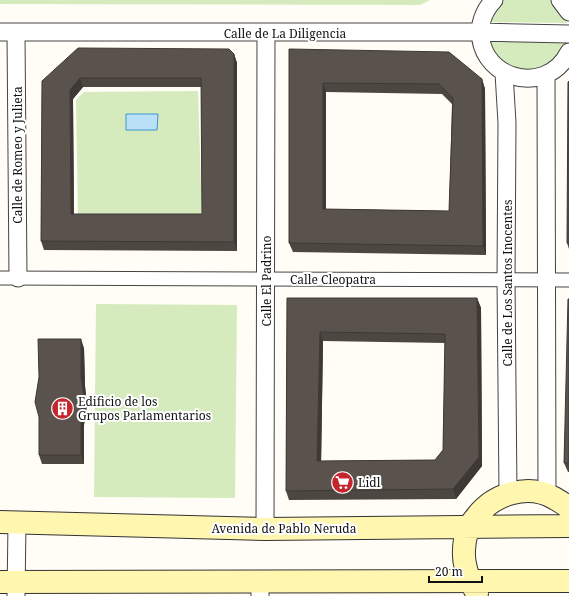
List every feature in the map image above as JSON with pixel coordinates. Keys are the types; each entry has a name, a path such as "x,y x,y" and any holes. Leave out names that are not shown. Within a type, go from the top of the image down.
{"main road":[{"path":"474,589 463,554 468,528 485,505 508,493 527,491 547,494 569,508"},
{"name":"Avenida de Pablo Neruda","path":"9,523 265,529 569,526"},
{"path":"11,587 474,589 569,581"}],"street":[{"path":"494,0 489,4 482,18 480,32 482,44 487,56 494,66 504,73 532,79 546,75 557,68 569,52"},
{"path":"560,0 569,12"},
{"name":"Calle de La Diligencia","path":"8,32 480,32 569,34"},
{"name":"Calle de Romeo y Julieta","path":"8,32 18,278"},
{"name":"Calle El Padrino","path":"265,529 266,33"},
{"name":"Calle de Los Santos Inocentes","path":"504,73 507,123 506,280 508,493"},
{"path":"546,75 547,494"},
{"name":"Calle Cleopatra","path":"0,278 569,280"},
{"path":"9,523 11,587"}],"green space":[{"path":"0,0 430,0 420,5 0,4"},
{"path":"501,0 553,0 565,17 567,23 489,22"},
{"path":"490,41 565,41 562,52 559,56 535,73 504,65 489,46"},
{"path":"198,91 202,220 78,219 76,100 84,92"},
{"path":"96,304 237,305 235,498 94,497"}],"water":[{"path":"126,114 158,114 157,130 126,130"}],"building":[{"path":"78,48 229,49 234,54 234,242 41,241 42,81","holes":["80,78 201,78 202,214 71,214 70,90"]},
{"path":"289,49 449,52 482,79 483,246 289,243","holes":["323,83 439,84 453,98 449,211 323,209"]},
{"path":"569,81 569,244 567,243"},
{"path":"287,298 477,298 479,457 453,489 286,491","holes":["320,332 445,334 443,450 435,460 317,461"]},
{"path":"568,299 569,463 564,463"},
{"name":"Edificio de los Grupos Parlamentarios","path":"38,339 81,339 81,377 84,395 81,416 81,455 39,455 39,417 35,402 39,377"}],"place":[{"name":"Edificio de los Grupos Parlamentarios","path":"63,408"},
{"name":"Lidl","path":"342,482"}]}
